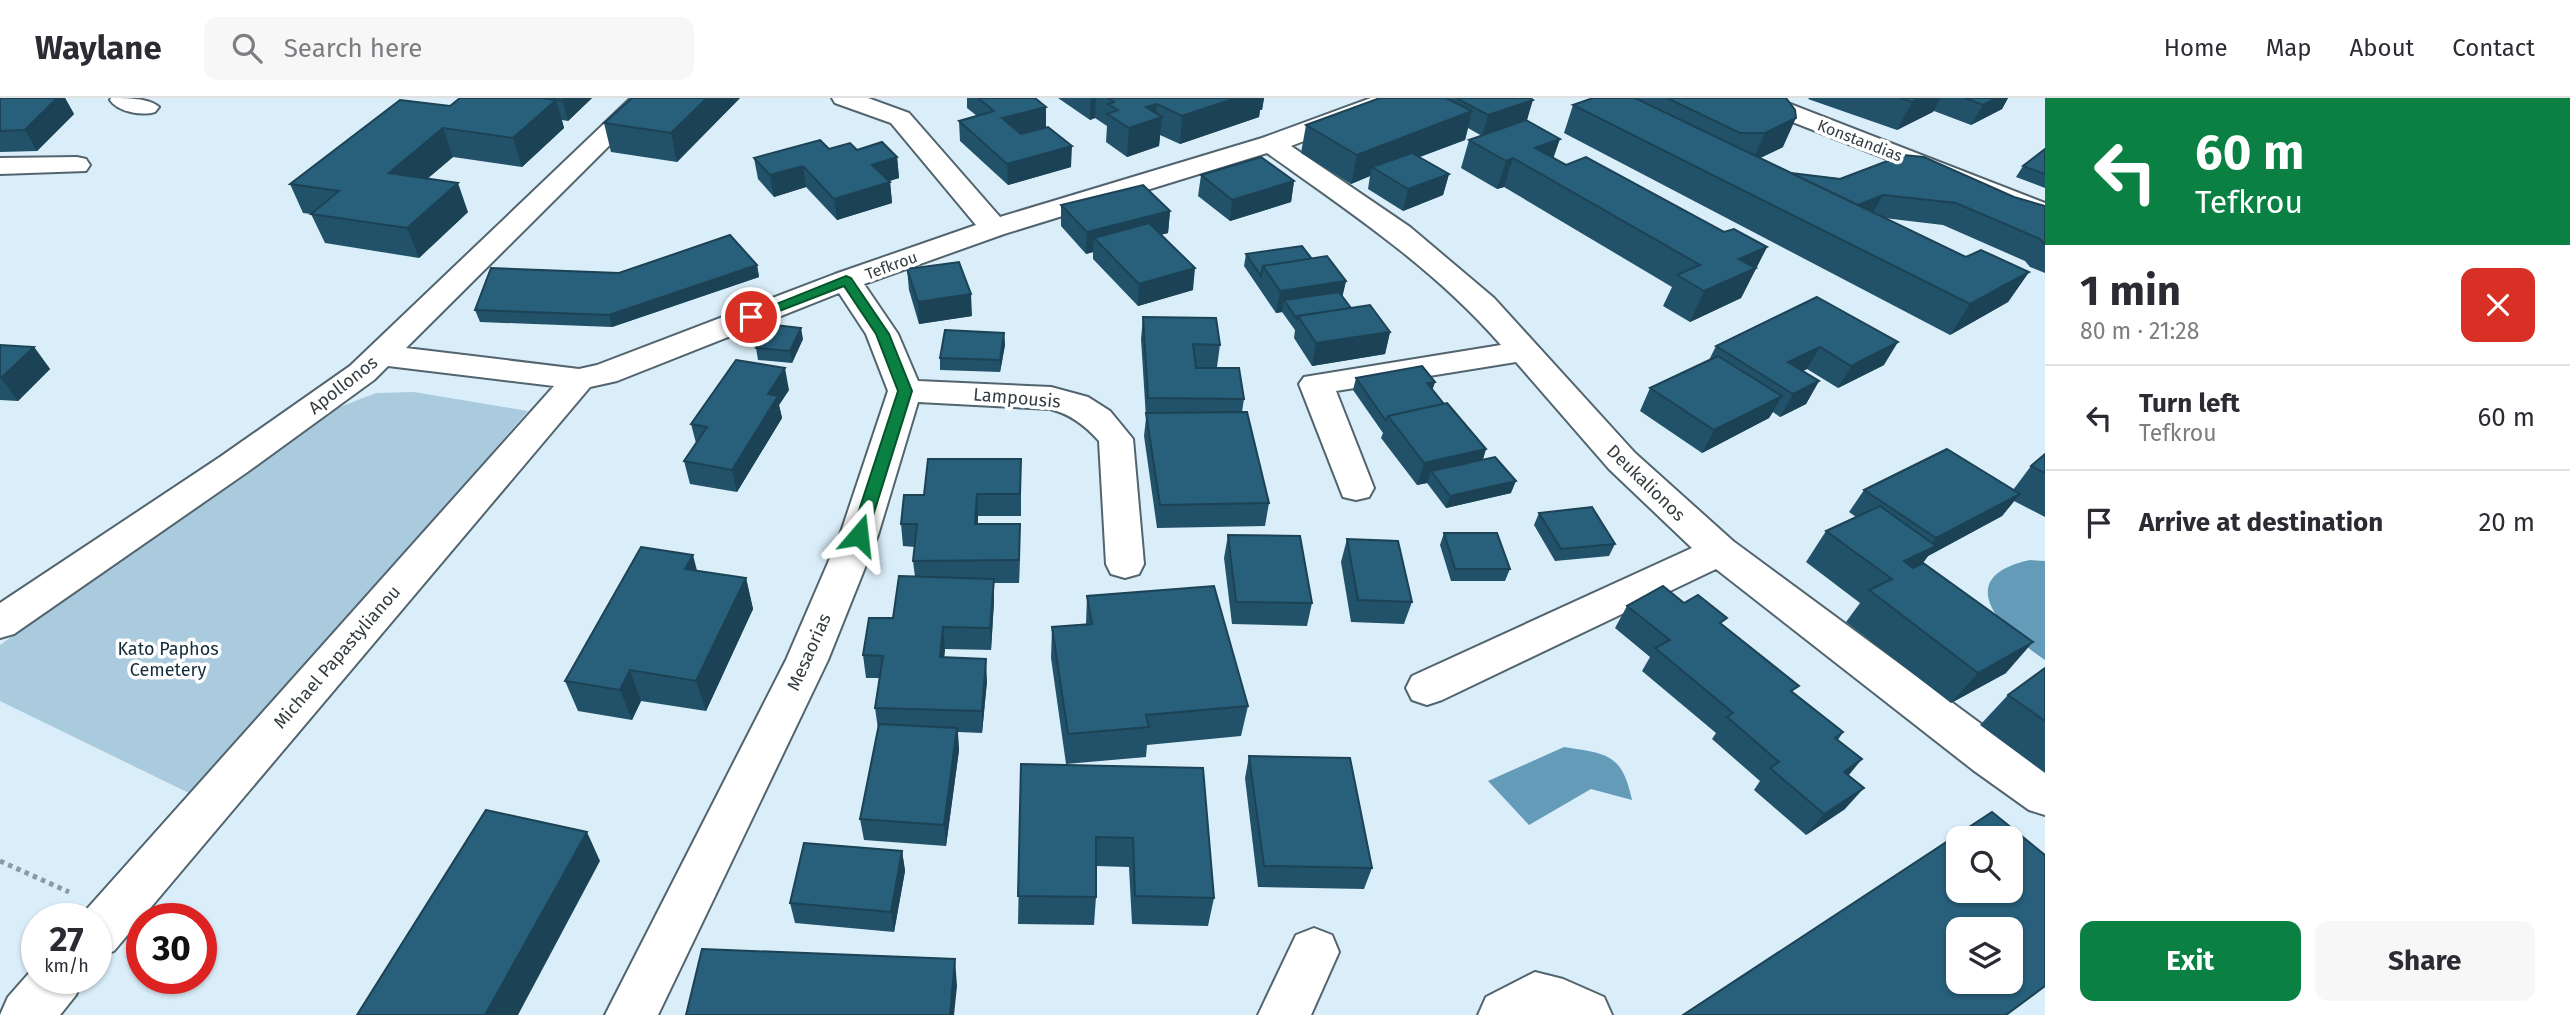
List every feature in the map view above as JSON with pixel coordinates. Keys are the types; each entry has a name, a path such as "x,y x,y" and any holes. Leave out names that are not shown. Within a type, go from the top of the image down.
{"street":[{"name":"Apollonos","path":"0,624 275,436 362,373 645,98"},
{"path":"844,98 900,118 994,228"},
{"name":"Tefkrou","path":"382,355 579,379 632,364 846,280 994,228 1271,144 1394,98"},
{"name":"Konstandias","path":"1753,98 2045,213"},
{"name":"Deukalionos","path":"1271,144 1400,233 1483,304 1622,461 1719,551 1989,757 2045,796"},
{"path":"2,166 78,165"},
{"path":"846,280 882,334 905,391"},
{"path":"1356,488 1316,384 1522,351"},
{"name":"Michael Papastylianou","path":"112,917 579,379"},
{"name":"Lampousis","path":"905,391 1051,398 1076,405 1098,419 1116,439 1125,564"},
{"name":"Mesaorias","path":"631,1015 807,660 859,535 905,391"},
{"path":"1427,688 1719,551"},
{"path":"1284,1015 1314,952"},
{"path":"26,1015 44,994"},
{"path":"1504,1015 1535,997 1563,1004 1586,1015"}],"path":[{"path":"0,861 71,903"}],"green space":[{"name":"Kato Paphos Cemetery","path":"414,392 528,411 195,796 0,701 0,645 327,412 376,393"}],"shaded area":[{"path":"2030,560 2045,561 2045,660 2014,636 2001,621 1991,607 1988,592 1992,579 2005,568"},
{"path":"1564,747 1610,758 1623,773 1632,800 1591,789 1529,825 1488,781"}],"building":[{"path":"0,98 57,98 25,130 0,131"},
{"path":"460,98 556,100 513,138 443,128 389,173 458,183 407,228 311,214 339,191 290,184 400,100 450,106"},
{"path":"542,98 566,98 563,101"},
{"path":"632,98 707,98 671,133 604,123"},
{"path":"978,98 1035,98 1046,107 1002,118 1021,134 1048,127 1072,146 1007,164 959,121 994,111"},
{"path":"1108,98 1236,98 1182,116 1157,104 1146,107 1162,117 1129,128 1107,114 1118,110 1108,104 1114,102"},
{"path":"1380,98 1446,98 1472,111 1357,155 1306,125"},
{"path":"1456,98 1530,98 1533,100 1488,115"},
{"path":"1593,98 1635,98 1966,257 1981,250 2029,272 1970,304 1573,105"},
{"path":"1667,98 1786,98 1795,110 1796,118 1765,133 1740,133"},
{"path":"1900,98 1920,98 1912,102"},
{"path":"1965,98 1996,98 1983,105"},
{"path":"1526,120 1560,139 1535,148 1566,165 1586,157 1724,232 1734,229 1767,247 1739,259 1756,268 1704,291 1677,275 1700,265 1513,158 1506,161 1469,140"},
{"path":"820,140 829,149 850,143 857,150 882,142 897,157 872,165 890,182 834,199 803,166 770,175 754,158"},
{"path":"2045,149 2045,174 2023,166"},
{"path":"1412,153 1449,174 1408,189 1372,167"},
{"path":"1903,155 1924,157 2014,197 2045,206 2045,245 2040,239 1956,203 1883,195 1858,205 1791,173 1840,179"},
{"path":"1261,157 1294,181 1232,200 1201,175"},
{"path":"1143,185 1170,211 1087,232 1061,205"},
{"path":"1149,223 1195,268 1139,284 1094,238"},
{"path":"730,235 757,265 609,315 475,310 491,268 619,273"},
{"path":"1302,246 1312,259 1263,266 1261,276 1246,254"},
{"path":"1327,256 1346,281 1280,291 1263,266"},
{"path":"959,262 971,294 918,302 907,269"},
{"path":"1339,292 1351,308 1298,316 1297,319 1284,300"},
{"path":"1817,297 1898,342 1851,366 1820,347 1788,362 1819,381 1793,394 1716,346"},
{"path":"1370,305 1390,332 1316,343 1298,316"},
{"path":"1143,317 1216,318 1220,345 1193,344 1196,368 1239,368 1244,399 1148,398"},
{"path":"767,324 801,328 790,351 756,348"},
{"path":"945,330 1004,333 1000,360 940,358"},
{"path":"0,345 34,347 0,378"},
{"path":"1718,356 1782,396 1714,430 1650,388"},
{"path":"736,360 785,368 768,394 778,396 732,470 684,461 707,427 691,424"},
{"path":"1422,366 1435,382 1427,383 1444,404 1388,416 1386,421 1356,378"},
{"path":"1447,403 1486,449 1424,463 1388,416"},
{"path":"1247,412 1269,503 1160,505 1146,413"},
{"path":"1947,449 2020,494 1936,538 1864,490"},
{"path":"2045,454 2045,473 2031,466"},
{"path":"1495,457 1516,481 1450,496 1431,471"},
{"path":"928,459 1021,459 1020,494 977,494 975,524 1020,524 1019,560 913,561 917,524 901,524 904,495 924,495"},
{"path":"1880,506 1936,546 1904,561 1913,568 1923,563 2033,642 1978,673 1869,590 1892,579 1826,531"},
{"path":"1592,507 1615,544 1561,549 1539,513"},
{"path":"1444,533 1497,533 1510,569 1455,569"},
{"path":"1228,535 1300,536 1312,603 1236,602"},
{"path":"1347,539 1398,541 1412,602 1358,600"},
{"path":"641,547 693,555 685,569 746,578 696,681 630,670 620,690 565,681"},
{"path":"899,576 994,579 990,628 943,627 940,657 986,659 982,711 875,708 883,656 863,655 869,618 893,618"},
{"path":"1214,586 1248,706 1146,715 1149,727 1068,734 1052,627 1092,624 1087,596"},
{"path":"1663,586 1684,603 1698,595 1727,618 1720,623 1799,686 1791,691 1843,732 1835,738 1862,759 1844,772 1864,788 1824,814 1770,768 1779,762 1727,717 1733,713 1655,648 1670,640 1627,606"},
{"path":"2045,668 2045,721 2008,695"},
{"path":"879,724 957,728 944,825 860,819"},
{"path":"1249,756 1350,758 1372,868 1264,866"},
{"path":"1021,764 1203,768 1214,898 1135,896 1133,838 1096,837 1096,897 1018,896"},
{"path":"486,810 587,832 485,1015 357,1015"},
{"path":"1992,812 2009,826 1971,826"},
{"path":"2023,837 2045,855 2045,986 2006,1015 1683,1015 1946,842 1946,903 2023,903"},
{"path":"804,843 902,851 891,912 790,903"},
{"path":"702,949 955,959 950,1015 686,1015"}],"route":[{"path":"751,317 846,280 882,334 905,391 859,535"}]}
